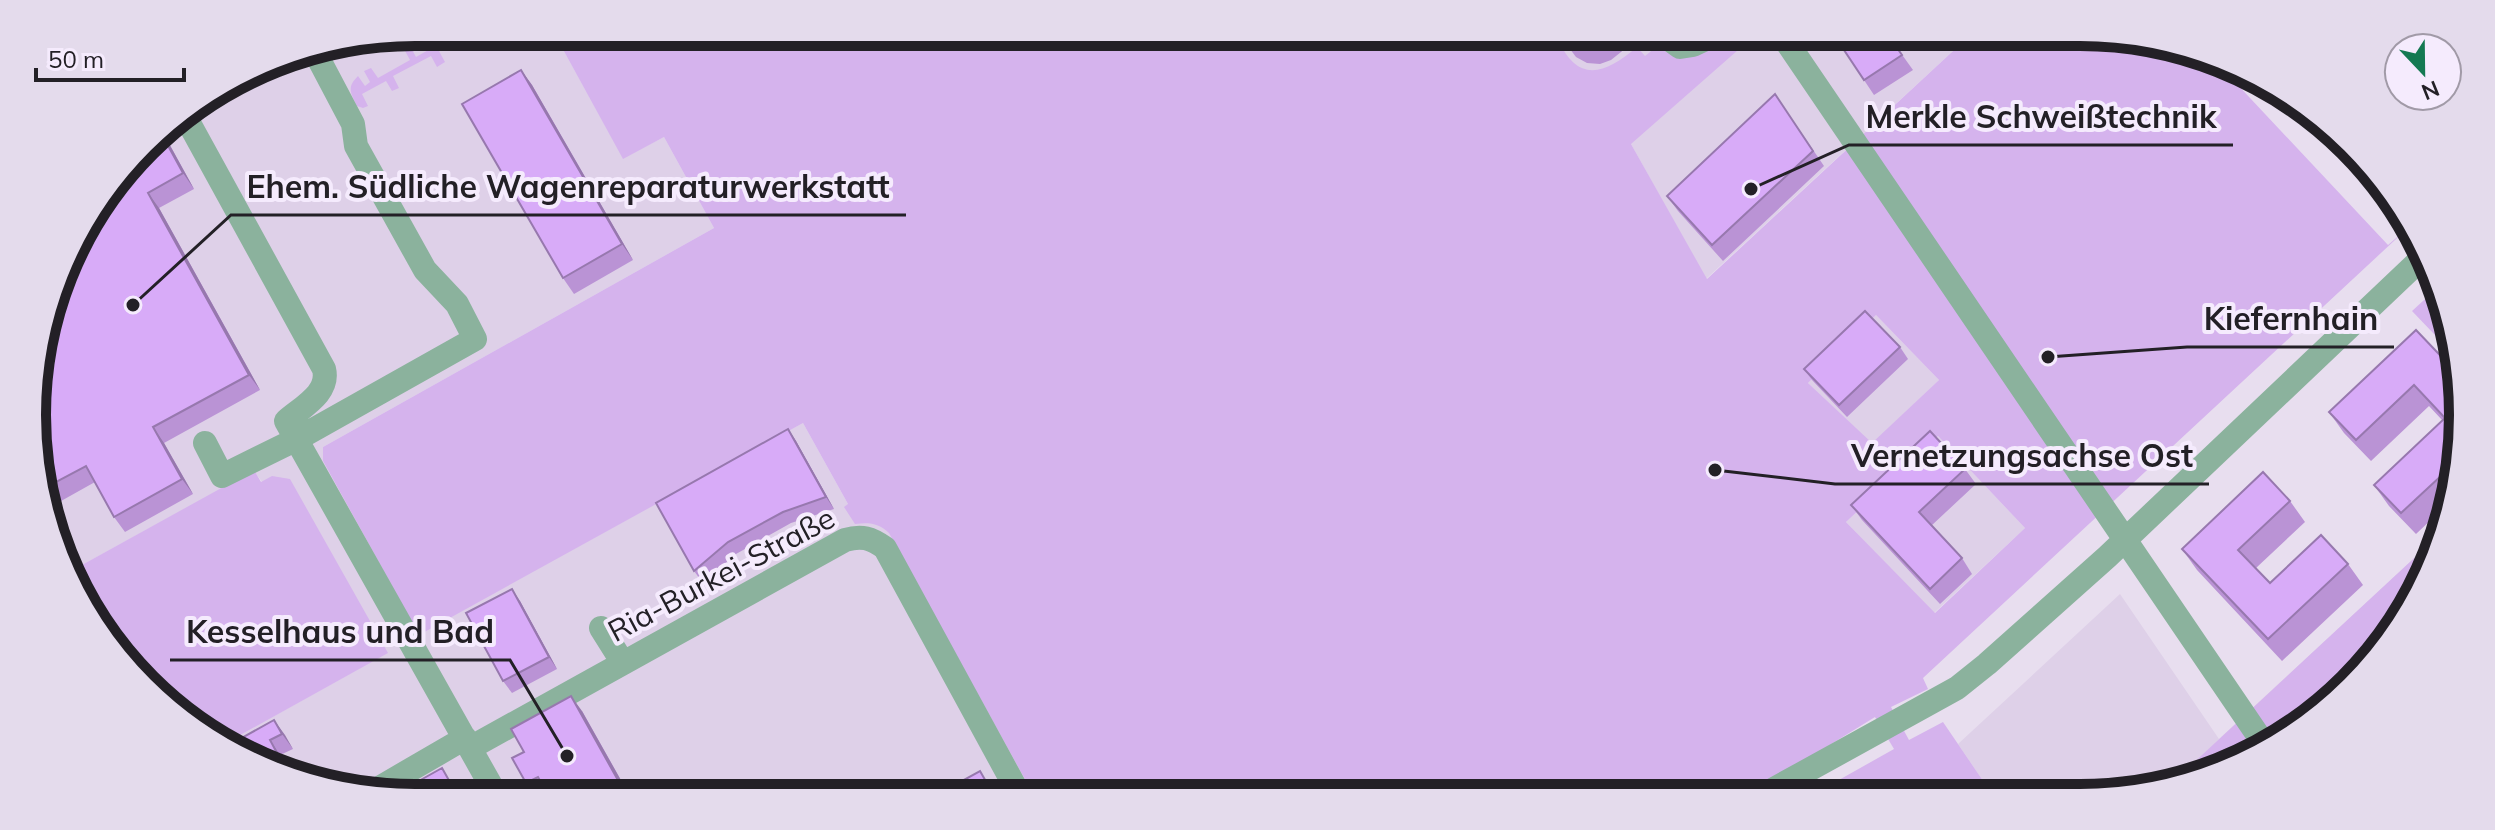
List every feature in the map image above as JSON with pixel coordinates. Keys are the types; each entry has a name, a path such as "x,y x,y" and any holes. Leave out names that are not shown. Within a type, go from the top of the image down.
{"street":[{"path":"1789,46 2259,737"},
{"path":"205,443 222,476 292,430 475,339 457,304 425,270 417,256 356,146 353,124 319,59"},
{"path":"189,123 324,369 326,377 321,391 292,430"},
{"path":"1783,784 1957,688 1987,664 2416,263"},
{"path":"292,430 490,784"},
{"name":"Ria-Burkei-Straße","path":"390,783 623,663 845,540 858,536 873,539 885,548 1014,784"},
{"path":"601,628 623,663"}],"shaded area":[{"path":"410,46 416,57 436,46 448,46 439,51 445,62 437,67 431,56 393,76 399,88 392,91 386,81 362,94 368,106 357,106 351,87 358,76 365,86 370,82 364,71 371,68 378,78 410,60 404,49"},
{"path":"561,46 623,158 664,137 714,228 323,447 323,461 419,634 803,423 848,504 897,478 1069,784 415,784 343,777 274,756 235,738 387,653 254,471 79,567 59,511 49,463 46,415 49,367 59,319 74,274 95,230 122,190 154,154 190,122 230,95 296,66 343,53 391,47"},
{"path":"561,46 1562,46 1573,62 1592,70 1613,64 1637,47 1645,56 1655,48 1653,46 1658,46 1667,52 1686,56 1712,46 1743,46 1631,144 1707,279 1958,46 2104,47 2176,59 2232,79 2388,245 2402,234 1923,678 1928,689 1891,707 1909,740 1943,722 1985,784 1832,784 1894,749 1875,717 1761,784 1028,784 889,533 874,524 855,524 844,507 848,504 803,423 419,635 323,461 323,447 714,228 664,137 623,159","holes":["1876,315 1939,380 1872,443 1808,383","1938,436 2025,528 1935,613 1846,522"]},
{"path":"1541,46 1958,46 1706,279 1631,144"},
{"path":"2429,296 2442,342 2412,311"},
{"path":"1876,315 1939,380 1872,444 1808,383"},
{"path":"1938,436 2025,528 1934,613 1846,522"},
{"path":"254,470 261,482 272,476 290,479 388,653 235,738 190,708 154,676 108,620 79,567"},
{"path":"2423,550 2387,620 2341,676 2285,722 2221,756 2176,771 2128,781 1985,784 1958,744 2120,594 2219,739"},
{"path":"2423,550 2387,620 2341,676 2305,708 2264,735 2221,756 2189,767"}],"building":[{"path":"1574,46 1598,46 1589,49"},
{"path":"1841,46 1896,46 1902,55 1864,80"},
{"path":"521,70 622,244 563,278 462,104"},
{"path":"1775,94 1813,151 1712,245 1667,196"},
{"path":"167,143 183,173 148,193 249,375 153,427 182,479 114,517 86,466 52,484 46,415 53,343 74,274 95,230 122,190"},
{"path":"1865,311 1900,347 1839,405 1804,369"},
{"path":"2416,330 2445,360 2449,415 2444,473 2401,513 2374,485 2445,418 2414,385 2356,440 2329,412"},
{"path":"788,429 826,497 783,512 728,542 694,571 656,503"},
{"path":"1930,431 1965,469 1919,512 1962,558 1930,589 1851,505"},
{"path":"2263,472 2290,501 2238,550 2270,583 2321,535 2348,564 2268,639 2182,549"},
{"path":"512,589 549,657 503,681 466,613"},
{"path":"571,696 620,784 542,784 538,777 526,783 512,758 524,752 511,729"},
{"path":"274,720 282,734 270,740 280,758 252,746 239,739"},
{"path":"442,768 451,784 415,784"},
{"path":"980,771 987,784 956,784"}],"place":[{"name":"Merkle Schweißtechnik","path":"1751,189"},
{"name":"Ehem. Südliche Wagenreparaturwerkstatt","path":"133,305"},
{"name":"Kiefernhain","path":"2048,357"},
{"name":"Vernetzungsachse Ost","path":"1715,470"},
{"name":"Kesselhaus und Bad","path":"567,756"}]}
